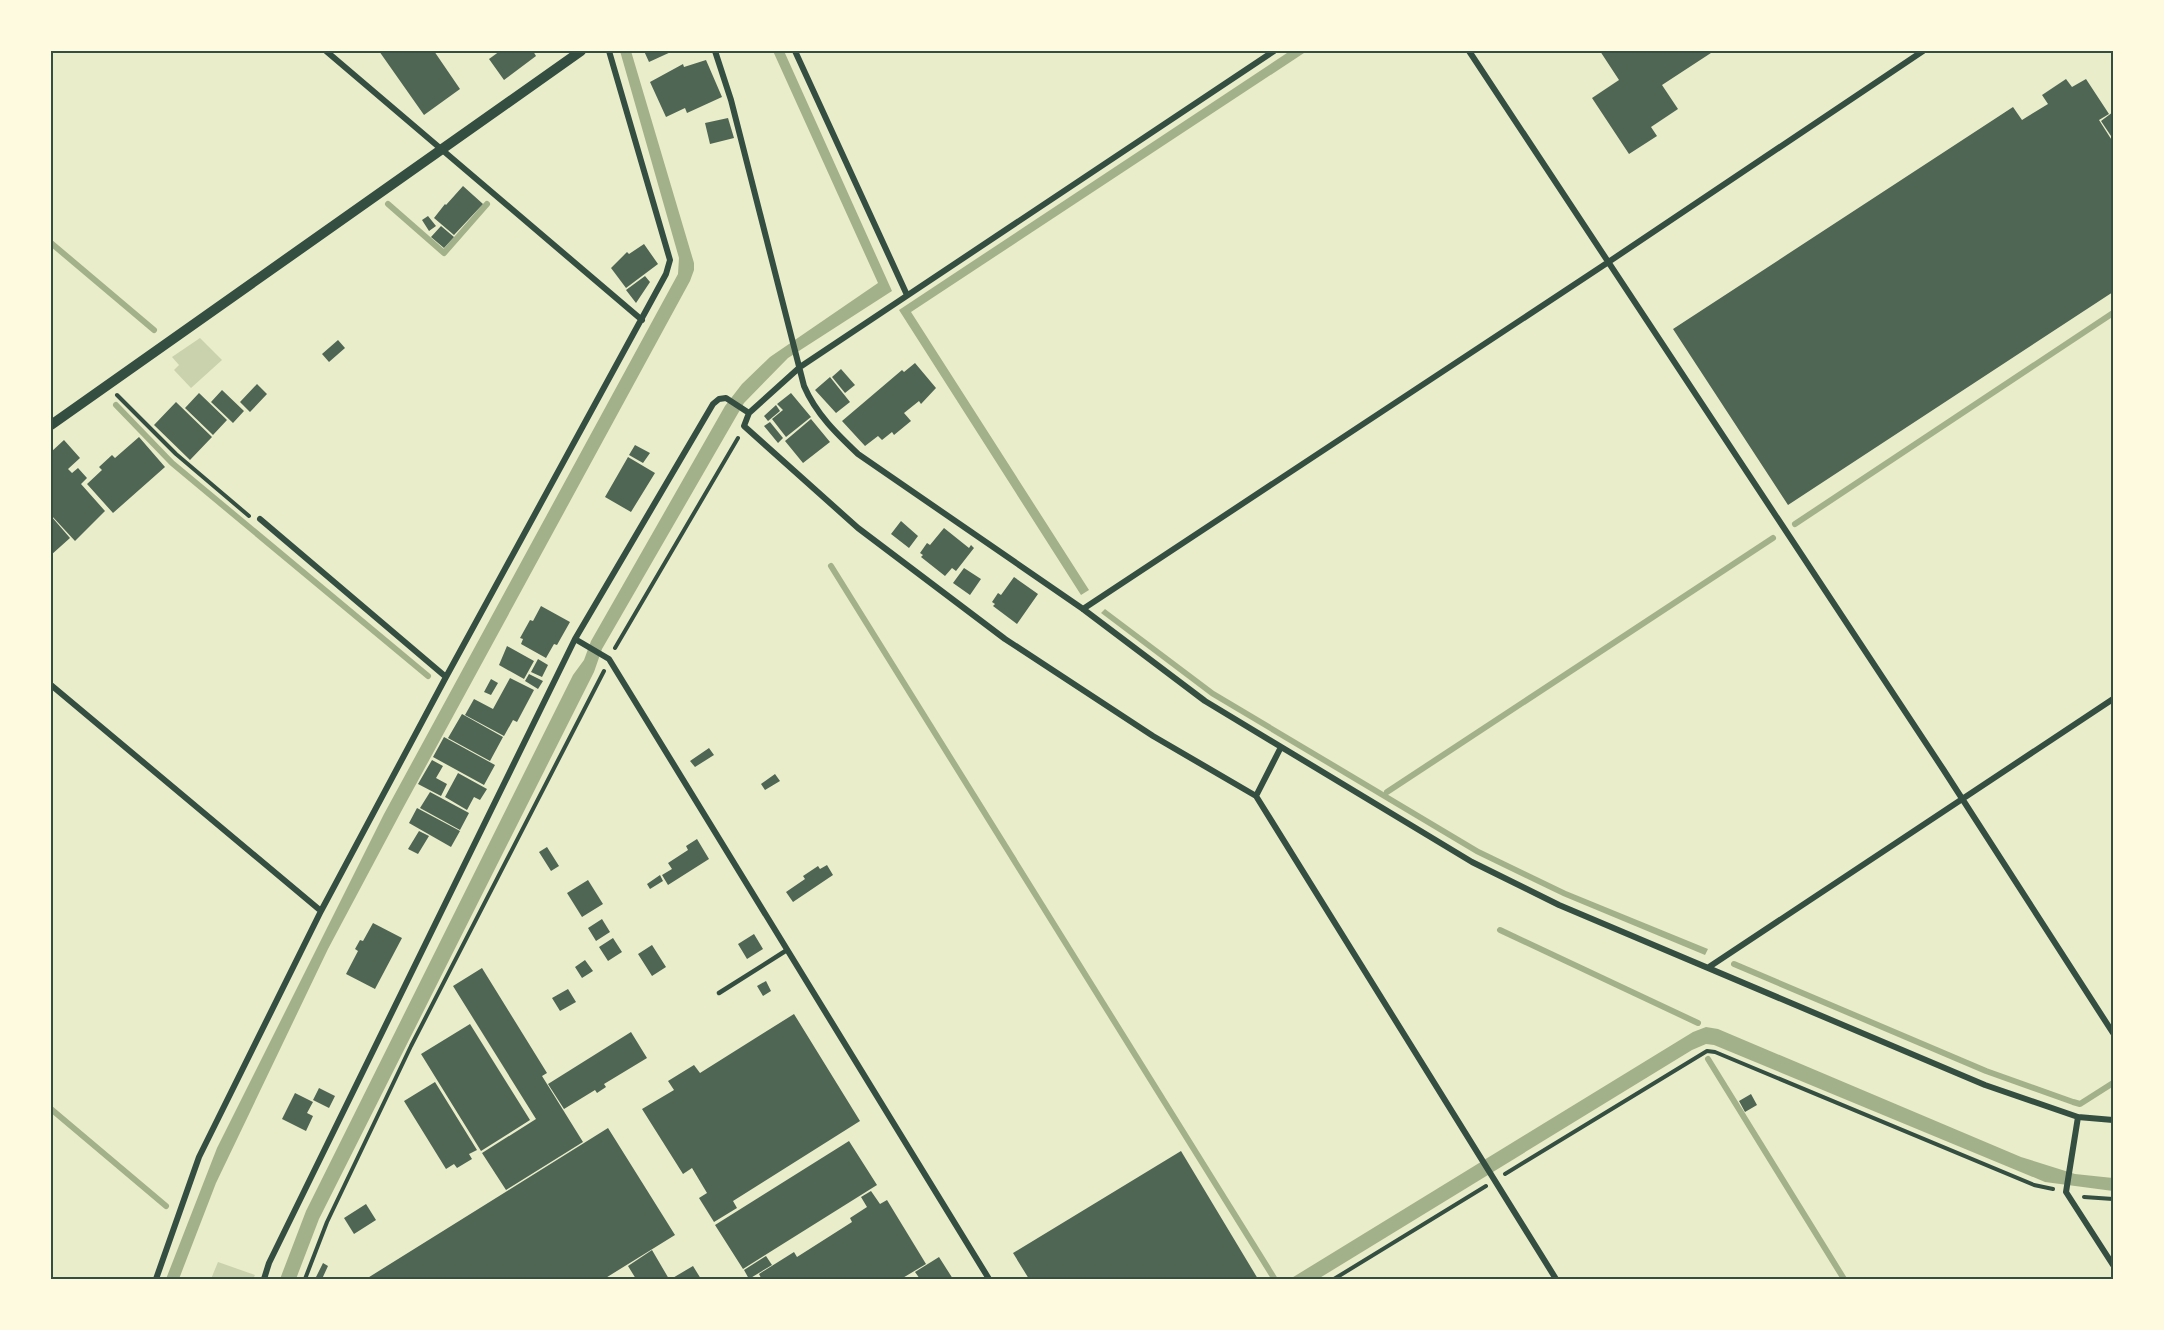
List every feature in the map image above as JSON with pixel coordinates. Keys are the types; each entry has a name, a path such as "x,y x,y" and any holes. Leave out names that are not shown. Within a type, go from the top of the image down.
{"street":[{"path":"326,51 642,320"},
{"path":"51,425 581,51"},
{"path":"156,1279 199,1157 321,911 666,274 670,260 609,51"},
{"path":"716,51 731,100 804,386 811,403 838,435 858,454 1083,609 1205,701 1472,862 1559,906 1985,1084 2078,1117 2113,1120"},
{"path":"795,51 907,295"},
{"path":"1274,51 907,295 799,363 747,412 744,426 858,528 1005,639 1153,736 1256,796 1556,1279"},
{"path":"1468,51 2113,1033"},
{"path":"1083,609 1608,263 1923,51"},
{"path":"264,1279 279,1242 575,639 713,404 719,399 726,398 747,412"},
{"path":"260,519 446,677"},
{"path":"575,639 607,658 989,1279"},
{"path":"51,686 321,911"},
{"path":"1709,967 2113,699"},
{"path":"1256,796 1281,747"},
{"path":"2078,1117 2066,1190 2113,1265"}],"lane":[{"path":"719,993 788,950"}],"path":[{"path":"108,386 176,454 255,521 260,519"},
{"path":"305,1279 327,1222 411,1046 607,658 744,426"},
{"path":"1334,1279 1493,1179 1707,1051 1715,1052 2034,1185 2066,1190 2086,1198 2113,1199"}],"shaded area":[{"path":"620,51 631,51 694,263 690,281 328,949 216,1183 179,1279 166,1279 217,1148 384,814 678,274 679,258"},
{"path":"773,51 784,51 892,291 788,358 744,403 602,649 594,672 319,1219 296,1279 280,1279 306,1211 573,675 584,660 591,641 725,406 742,384 770,357 878,283"},
{"path":"1290,51 1307,51 911,312 1089,590 1081,595 899,310"},
{"path":"200,338 222,360 191,388 174,370 179,365 172,357"},
{"path":"1105,609 1214,691 1479,849 1566,891 1708,949 1705,955 1563,896 1476,854 1211,696 1101,613"},
{"path":"1706,1027 1718,1029 2021,1157 2075,1174 2113,1178 2113,1191 2045,1182 1714,1045 1706,1044 1692,1050 1318,1279 1290,1279 1693,1032"},
{"path":"218,1262 255,1275 253,1279 211,1279"}],"building":[{"path":"379,51 434,51 460,89 424,115"},
{"path":"500,51 533,51 536,56 504,80 489,59"},
{"path":"644,51 673,51 649,62"},
{"path":"1600,51 1714,51 1662,85 1678,109 1651,127 1657,136 1629,154 1592,98 1619,80"},
{"path":"706,60 722,97 687,113 685,108 666,117 650,82 683,64 684,67"},
{"path":"2066,79 2072,87 2086,79 2109,114 2099,120 2113,142 2113,292 1788,505 1673,329 2013,107 2022,120 2048,104 2042,95"},
{"path":"2113,112 2113,139 2101,121"},
{"path":"728,118 734,138 710,144 705,123"},
{"path":"463,186 483,204 454,235 434,218"},
{"path":"428,216 436,226 429,231 422,220"},
{"path":"441,226 454,237 444,248 431,237"},
{"path":"644,244 658,264 626,288 611,268 627,252 629,254"},
{"path":"645,276 650,282 636,303 626,290"},
{"path":"338,340 345,348 329,362 322,354"},
{"path":"915,363 936,388 921,404 919,401 904,413 911,421 894,435 892,432 882,440 878,436 865,446 842,421 902,370 904,372"},
{"path":"841,369 855,385 845,393 832,377"},
{"path":"830,377 850,402 836,413 815,390"},
{"path":"257,384 267,394 250,412 240,402"},
{"path":"222,390 244,411 233,423 211,402"},
{"path":"199,393 227,420 213,435 185,408"},
{"path":"791,393 811,417 786,437 772,419 783,410 777,404"},
{"path":"176,402 212,437 190,460 154,425"},
{"path":"776,405 780,411 768,421 764,416"},
{"path":"811,419 830,442 803,463 785,441"},
{"path":"770,422 783,438 778,443 764,426"},
{"path":"139,437 165,467 113,513 87,484 102,470 99,467 112,455 115,458"},
{"path":"64,440 80,458 68,469 72,473 78,468 87,478 81,484 105,511 75,541 51,515 51,452"},
{"path":"635,445 650,453 643,463 629,455"},
{"path":"628,457 655,473 631,512 605,497"},
{"path":"51,516 70,538 51,555"},
{"path":"901,521 918,536 909,548 891,534"},
{"path":"944,528 969,548 971,545 974,548 956,571 952,568 945,576 921,557 923,555 920,553 927,543 930,545"},
{"path":"964,568 981,579 970,595 953,583"},
{"path":"1014,577 1038,594 1017,624 993,606 995,604 992,602 998,593 1001,595"},
{"path":"541,606 570,622 557,645 554,644 546,658 521,644 523,639 520,638"},
{"path":"507,646 534,661 524,679 499,665"},
{"path":"538,659 548,665 542,677 531,672"},
{"path":"529,674 543,681 538,689 525,681"},
{"path":"510,678 534,690 517,722 513,720 504,736 465,715 474,699 493,709"},
{"path":"491,679 498,683 491,695 484,692"},
{"path":"462,714 503,737 490,761 448,738"},
{"path":"444,737 495,765 484,785 433,757"},
{"path":"709,748 714,755 695,767 690,761"},
{"path":"432,760 443,766 436,778 447,784 441,796 418,784"},
{"path":"458,773 487,789 480,800 474,797 467,810 445,797"},
{"path":"775,774 780,781 765,790 761,784"},
{"path":"430,792 469,813 460,830 420,808"},
{"path":"417,808 460,831 451,847 409,823"},
{"path":"419,831 429,836 418,854 408,849"},
{"path":"697,839 709,859 668,885 662,875 672,869 668,863 688,850 686,846"},
{"path":"547,847 559,866 551,871 539,852"},
{"path":"827,865 833,875 793,902 786,892 805,879 803,876 818,866 820,869"},
{"path":"660,875 663,881 650,889 647,884"},
{"path":"588,880 603,904 582,917 567,893"},
{"path":"602,919 610,932 596,941 588,928"},
{"path":"373,923 402,938 375,989 346,974 358,951 355,949 360,940 363,941"},
{"path":"754,934 763,949 747,959 738,944"},
{"path":"613,938 622,952 608,961 599,947"},
{"path":"652,945 666,967 652,976 638,954"},
{"path":"585,960 593,971 582,978 575,967"},
{"path":"482,968 547,1073 542,1076 583,1142 506,1190 482,1153 536,1119 453,986"},
{"path":"766,981 771,991 763,996 757,986"},
{"path":"568,989 576,1002 560,1011 552,998"},
{"path":"794,1014 860,1121 733,1201 737,1208 714,1222 699,1198 707,1193 692,1168 683,1174 642,1109 674,1090 668,1081 694,1065 700,1073"},
{"path":"470,1024 530,1120 481,1151 421,1054"},
{"path":"631,1032 647,1058 604,1084 606,1087 597,1093 595,1090 564,1109 548,1084"},
{"path":"435,1082 477,1150 469,1154 472,1159 457,1168 454,1164 446,1169 404,1101"},
{"path":"319,1088 335,1096 329,1108 313,1100"},
{"path":"295,1093 313,1102 307,1113 313,1116 306,1131 282,1119"},
{"path":"1751,1094 1757,1105 1745,1112 1739,1101"},
{"path":"608,1128 675,1235 604,1279 366,1279"},
{"path":"849,1141 877,1185 743,1269 715,1225"},
{"path":"1181,1151 1258,1279 1029,1279 1013,1253"},
{"path":"871,1191 880,1204 887,1200 926,1264 901,1279 758,1279 761,1278 759,1274 794,1252 797,1257 852,1222 850,1218 867,1207 861,1197"},
{"path":"366,1204 376,1220 354,1234 344,1218"},
{"path":"652,1250 669,1279 636,1279 628,1266"},
{"path":"766,1256 772,1265 749,1279 744,1270"},
{"path":"939,1257 953,1279 920,1279 915,1272"},
{"path":"323,1263 328,1266 322,1279 315,1279"},
{"path":"693,1266 701,1279 671,1279"}],"waterway":[{"path":"388,204 444,253 487,204"},
{"path":"51,243 154,330"},
{"path":"1795,524 2113,313"},
{"path":"116,405 172,463 428,676"},
{"path":"1387,792 1773,538"},
{"path":"831,566 1274,1278"},
{"path":"1500,930 1698,1023"},
{"path":"1734,964 1986,1071 2073,1102 2080,1104 2113,1083"},
{"path":"1708,1059 1844,1279"},
{"path":"51,1109 166,1206"}]}
